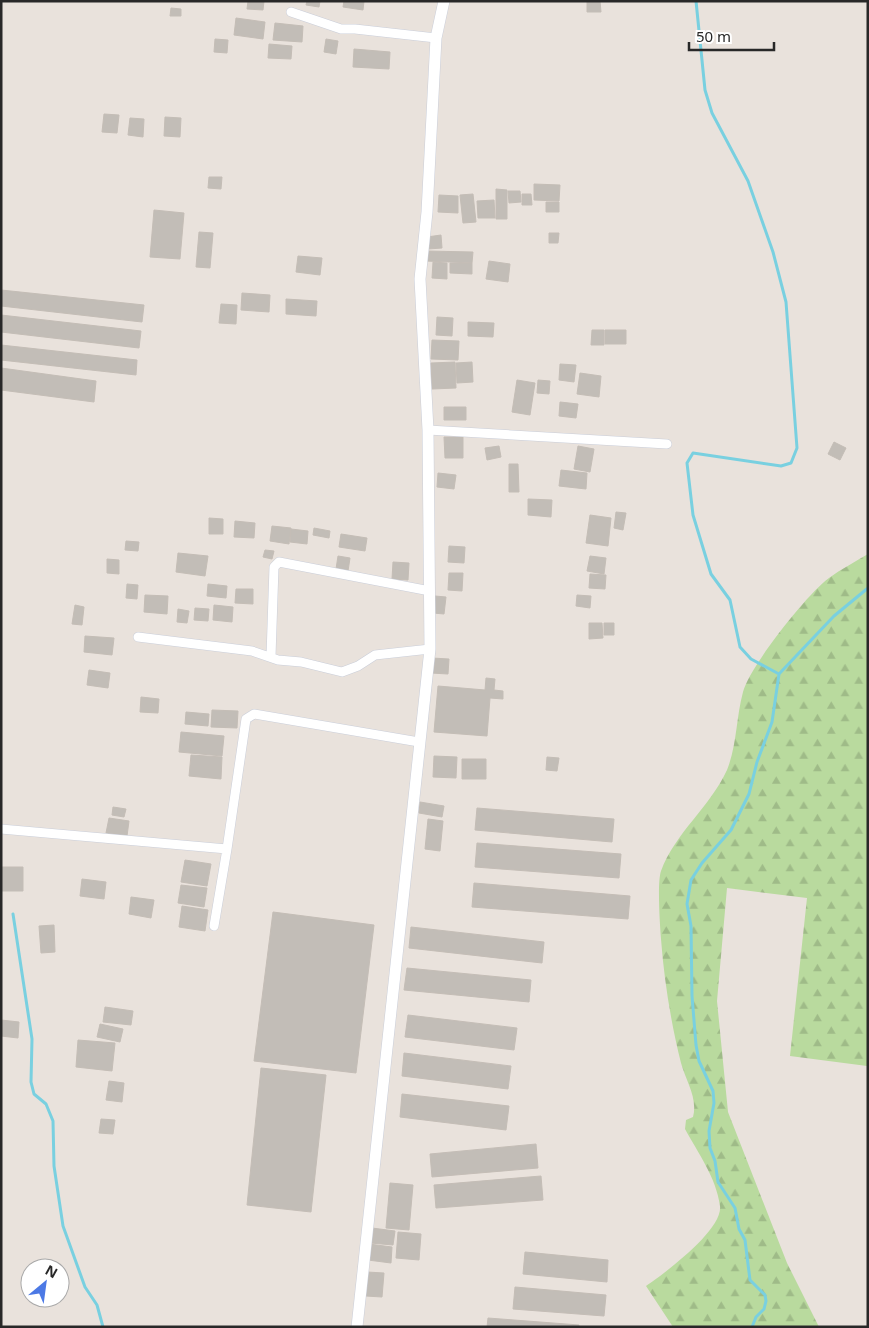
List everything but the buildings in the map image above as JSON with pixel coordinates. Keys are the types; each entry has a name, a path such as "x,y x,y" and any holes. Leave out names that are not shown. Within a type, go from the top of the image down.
{"street":[{"path":"357,1327 430,648 428,430 420,279 427,212 436,38 444,1"},
{"path":"291,12 341,29 436,38"},
{"path":"428,430 667,444"},
{"path":"271,656 274,567 279,562 430,591"},
{"path":"138,637 252,651 278,660 300,662 342,672 351,670 375,655 430,648"},
{"path":"214,926 246,719 251,714 420,742"},
{"path":"1,829 227,849"}],"green space":[{"path":"868,554 867,1066 790,1056 807,898 727,888 717,1001 728,1112 787,1263 819,1327 673,1327 646,1286 679,1261 703,1238 718,1216 720,1206 711,1175 685,1129 686,1120 693,1117 694,1103 677,1048 666,986 660,915 659,884 661,871 675,844 711,796 727,770 733,751 743,692 756,665 780,631 819,586"}],"waterway":[{"path":"696,1 705,90 712,113 748,181 773,252 786,302 797,448 791,463 781,466 693,453 687,463 693,515 711,574 730,600 740,647 751,659 779,674"},
{"path":"752,1327 756,1317 764,1309 766,1301 765,1295 750,1280 745,1240 739,1229 735,1208 718,1182 715,1161 710,1148 709,1131 714,1103 713,1091 699,1061 696,1045 692,996 691,926 687,904 691,880 702,863 731,830 749,794 757,762 772,722 779,674 834,616 868,588"},
{"path":"13,914 32,1039 31,1082 34,1094 46,1104 53,1121 54,1166 63,1226 85,1287 97,1305 103,1327"}]}
